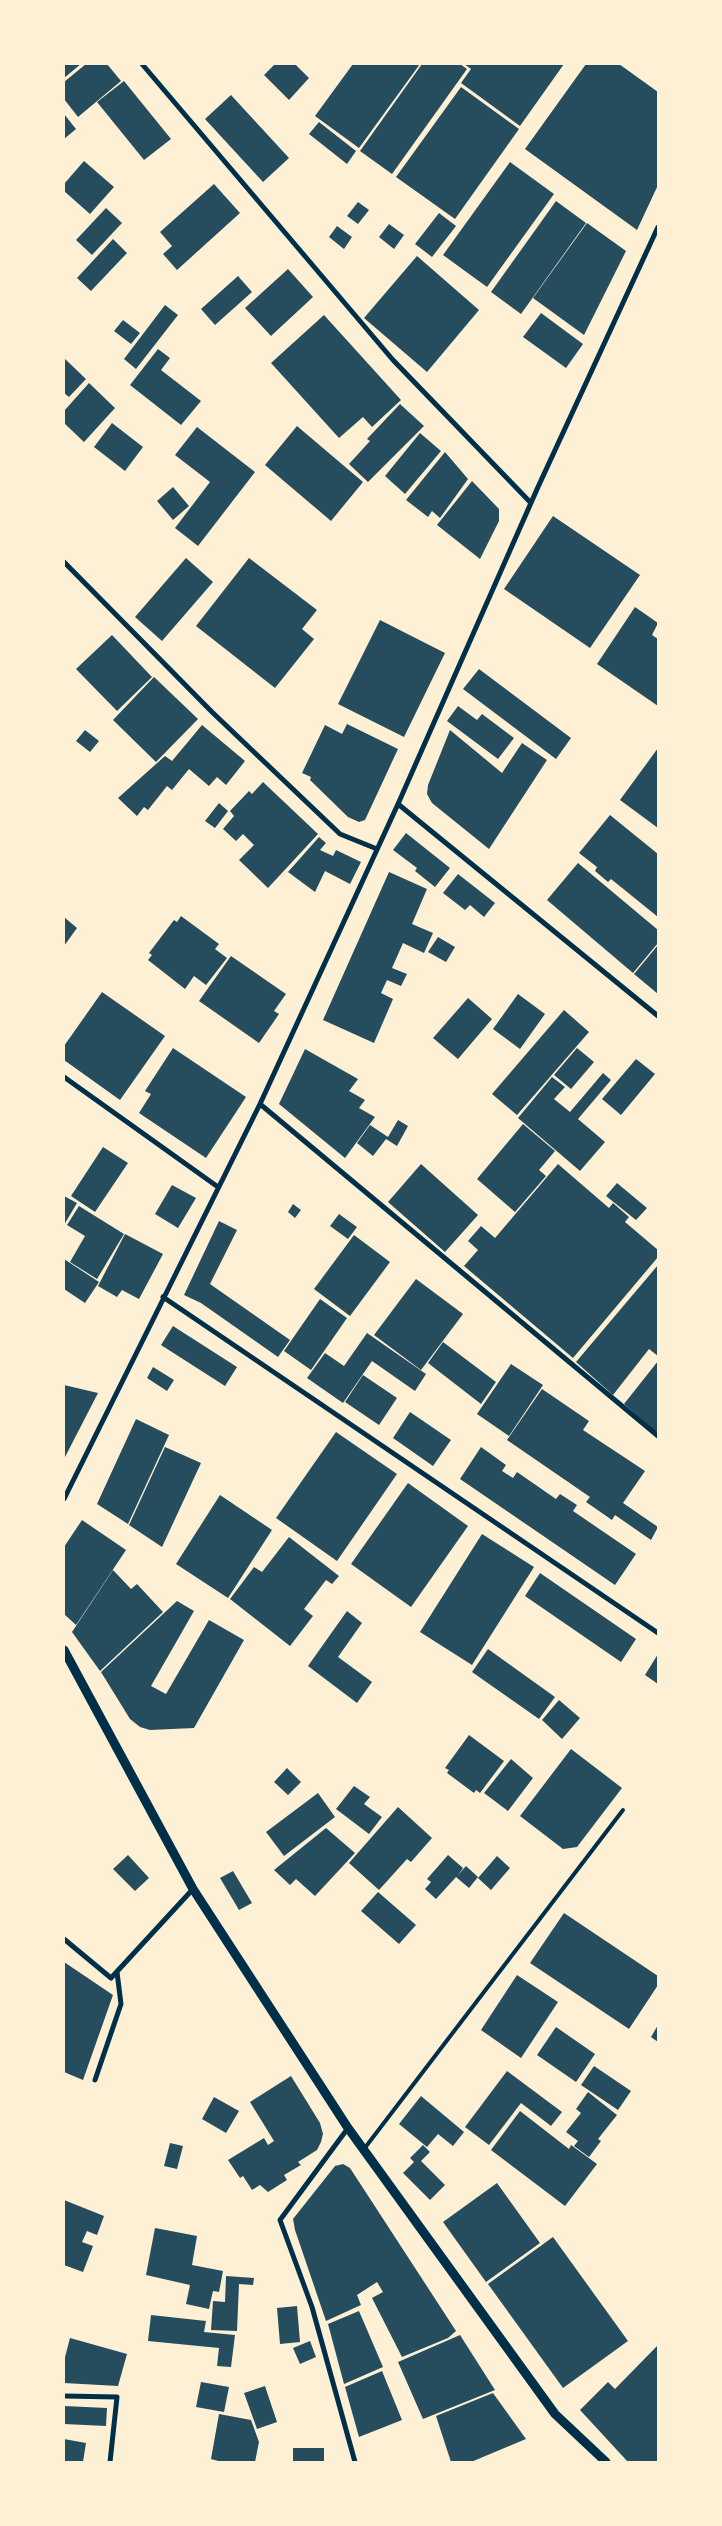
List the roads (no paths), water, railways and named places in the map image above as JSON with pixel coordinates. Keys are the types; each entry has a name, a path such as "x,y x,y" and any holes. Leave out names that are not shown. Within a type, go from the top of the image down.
{"street":[{"path":"142,64 393,360 531,503"},
{"path":"64,1499 260,1104 378,849 531,503 658,227"},
{"path":"64,562 212,712 340,834 378,849"},
{"path":"398,804 658,1016"},
{"path":"64,1077 218,1188"},
{"path":"260,1104 658,1436"},
{"path":"164,1297 658,1633"},
{"path":"64,1650 193,1889 348,2128 555,2414 606,2462"},
{"path":"64,1939 111,1978 193,1889"},
{"path":"95,2080 121,2004 117,1972"},
{"path":"348,2128 280,2220 312,2307 355,2462"},
{"path":"64,2396 117,2397 110,2462"}],"lane":[{"path":"364,2149 623,1810"}]}
